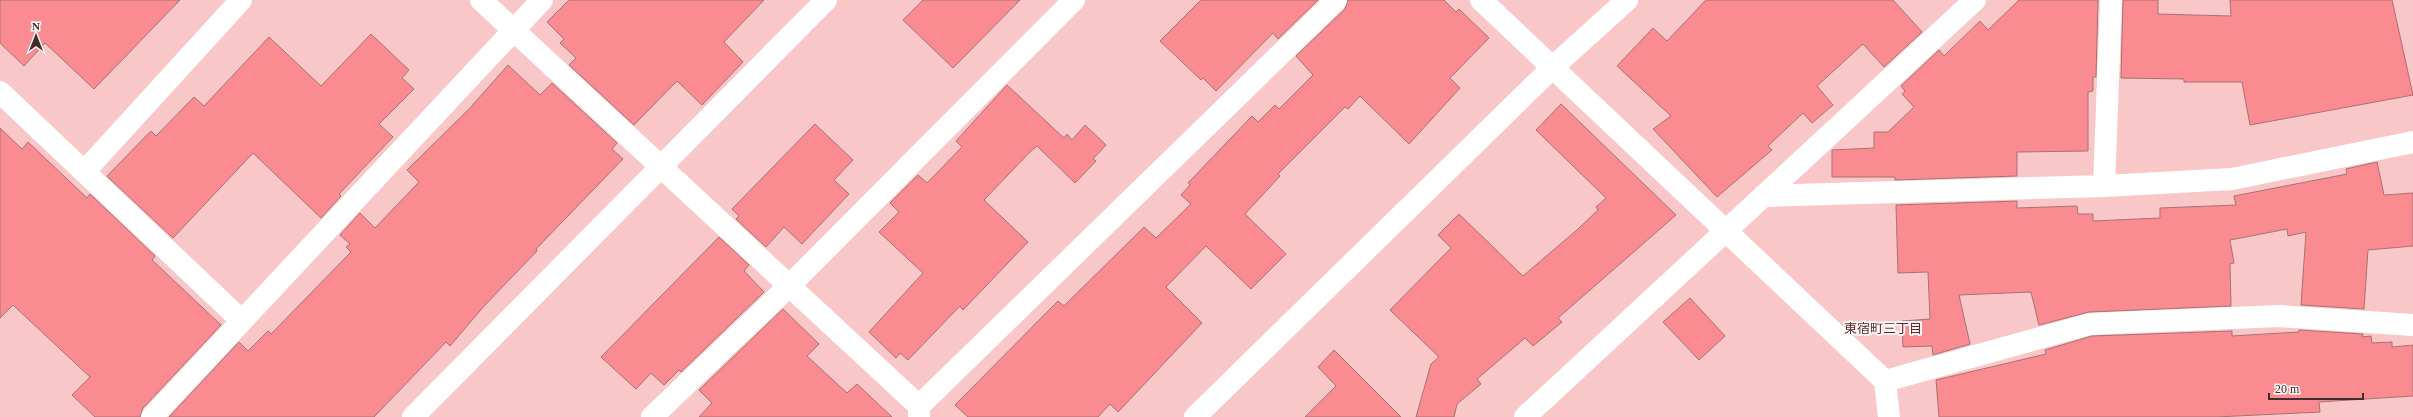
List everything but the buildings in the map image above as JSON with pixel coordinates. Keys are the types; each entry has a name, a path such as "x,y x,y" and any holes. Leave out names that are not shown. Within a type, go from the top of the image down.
{"street":[{"path":"84,172 241,0"},
{"path":"480,0 789,286 919,412 1336,0"},
{"path":"152,417 542,0"},
{"path":"413,417 826,0"},
{"path":"652,417 789,286 1074,0"},
{"path":"1481,0 1885,381 1889,417"},
{"path":"1195,417 1553,67 1627,0"},
{"path":"1525,417 1724,230 1763,196 1975,0"},
{"path":"2104,186 2111,0"},
{"path":"0,92 242,321"},
{"path":"1763,196 2104,186 2232,179 2413,142"},
{"path":"1885,381 2090,324 2279,316 2413,325"}],"district":[{"name":"東宿町三丁目","path":"1883,328"}]}
